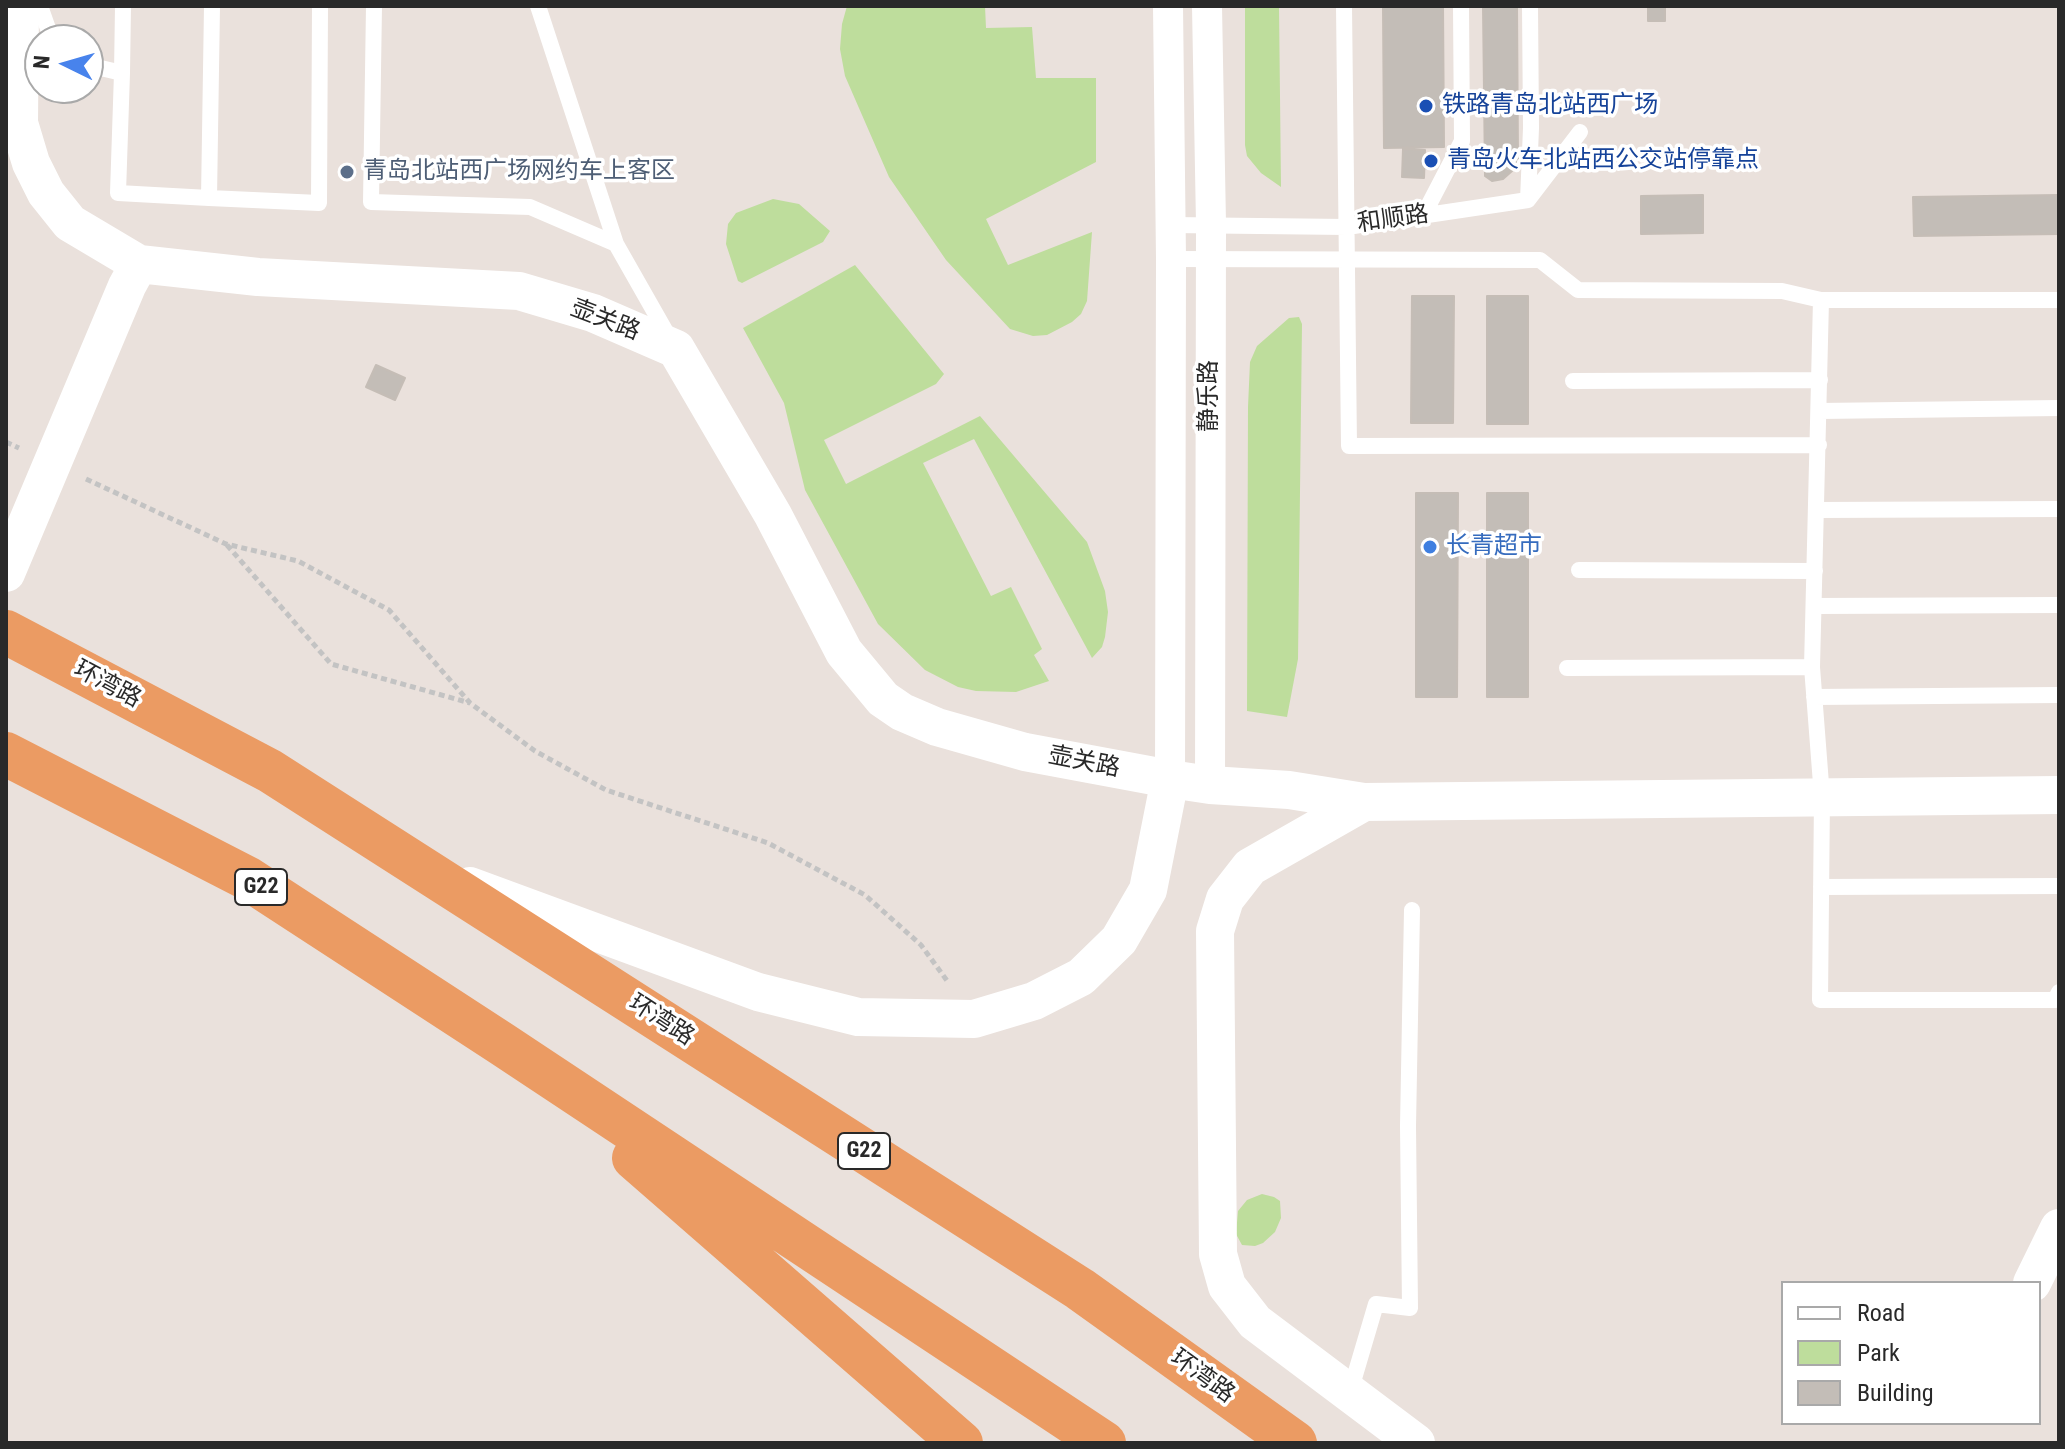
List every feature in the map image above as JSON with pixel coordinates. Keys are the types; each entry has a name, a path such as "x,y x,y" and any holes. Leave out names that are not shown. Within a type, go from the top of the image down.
{"highway":[{"name":"环湾路","path":"6,632 270,771 1080,1289 1295,1443"},
{"name":"G22","path":"6,754 247,878 1104,1443"},
{"path":"502,1044 961,1443"}],"street":[{"name":"壶关路","path":"20,6 19,123 31,163 46,193 70,223 139,264 258,277 519,291 593,313 676,349 773,515 844,652 883,699 902,712 937,727 1025,752 1170,779 1289,790 1364,802 2059,795"},
{"name":"静乐路","path":"1168,6 1171,225 1170,779"},
{"name":"静乐路","path":"1207,6 1211,224 1210,785"},
{"path":"6,573 139,264"},
{"path":"424,870 758,992 858,1017 974,1019 1034,1001 1081,977 1119,940 1148,890 1170,779"},
{"path":"1364,802 1250,867 1225,899 1215,931 1218,1254 1227,1286 1255,1322 1416,1443"},
{"path":"2033,1281 2059,1228"}],"lane":[{"path":"123,6 118,193 319,203 320,6"},
{"path":"209,198 212,6"},
{"path":"374,6 371,202 530,207 616,244"},
{"path":"538,6 616,244 676,349"},
{"path":"1344,6 1349,446 1819,445"},
{"path":"1423,216 1462,141 1461,6"},
{"path":"1528,200 1530,6"},
{"path":"104,69 122,73"},
{"path":"1528,200 1580,132"},
{"name":"和顺路","path":"1171,225 1347,227 1528,200"},
{"path":"1171,259 1540,260 1578,290 1782,291 1821,300 2059,300"},
{"path":"1821,300 1812,667 1822,797 1820,1000 2055,1000 2059,992"},
{"path":"1573,381 1820,380"},
{"path":"1819,411 2059,408"},
{"path":"1817,510 2059,509"},
{"path":"1579,570 1815,571"},
{"path":"1815,606 2059,605"},
{"path":"1567,668 1812,667"},
{"path":"1814,697 2059,695"},
{"path":"1821,887 2059,886"},
{"path":"1349,1394 1376,1304 1410,1308 1408,1126 1412,910"}],"path":[{"path":"6,442 226,544 298,561 389,610 470,703 535,751 606,790 768,843 865,895 921,945 974,1019"},
{"path":"226,544 331,664 470,703"}],"green space":[{"path":"847,6 985,6 986,28 1032,27 1036,78 1096,78 1096,162 986,219 1008,265 1092,232 1087,301 1081,314 1072,322 1047,335 1033,336 1010,329 946,260 889,177 845,76 840,49"},
{"path":"1245,6 1279,6 1281,187 1261,173 1247,156"},
{"path":"773,199 799,204 830,231 823,242 742,283 738,281 726,244 728,224 736,213"},
{"path":"855,265 944,374 936,384 824,440 846,484 980,416 1087,542 1105,591 1108,612 1105,637 1102,647 1092,658 974,439 923,463 991,596 1011,587 1042,649 1034,655 1049,681 1016,692 976,691 958,687 925,670 878,624 805,490 784,403 743,328"},
{"path":"1299,317 1302,324 1298,659 1287,717 1247,711 1248,407 1250,362 1257,346 1289,318"},
{"path":"1262,1194 1280,1201 1281,1218 1275,1232 1263,1243 1242,1245 1236,1234 1238,1211 1247,1200"}],"building":[{"path":"1383,6 1443,6 1444,147 1384,148"},
{"path":"1483,6 1517,6 1518,160 1503,179 1492,181 1485,176"},
{"path":"1648,6 1665,6 1665,21 1648,21"},
{"path":"1403,149 1425,150 1424,178 1402,177"},
{"path":"1703,195 1703,233 1641,234 1641,196"},
{"path":"2059,195 2059,234 1914,236 1913,197"},
{"path":"1412,296 1454,296 1453,423 1411,423"},
{"path":"1487,296 1528,296 1528,424 1487,424"},
{"path":"376,365 405,378 395,400 366,387"},
{"path":"1416,493 1458,493 1457,697 1416,697"},
{"path":"1487,493 1528,493 1528,697 1487,697"}],"place":[{"name":"铁路青岛北站西广场","path":"1426,106"},
{"name":"青岛火车北站西公交站停靠点","path":"1431,161"},
{"name":"青岛北站西广场网约车上客区","path":"347,172"},
{"name":"长青超市","path":"1430,547"}]}
